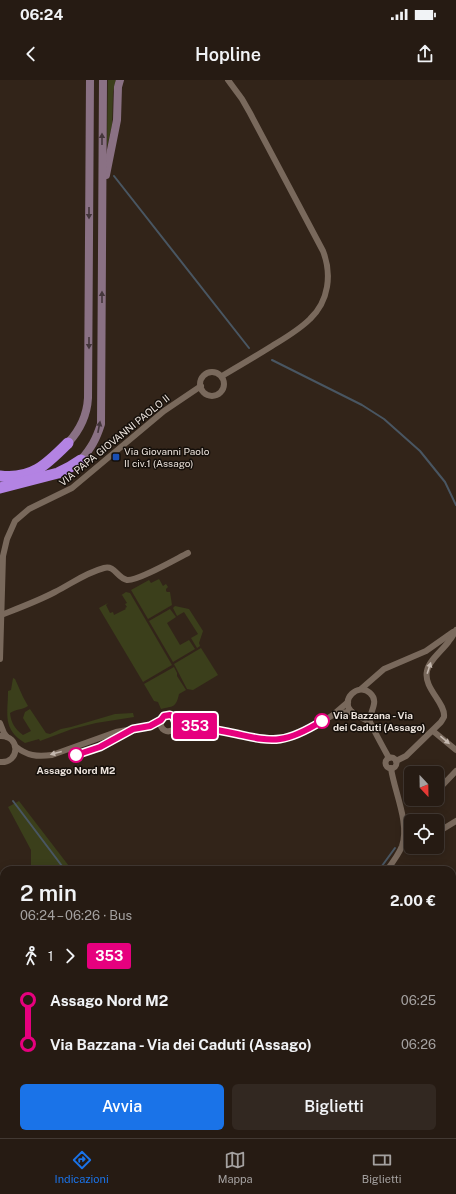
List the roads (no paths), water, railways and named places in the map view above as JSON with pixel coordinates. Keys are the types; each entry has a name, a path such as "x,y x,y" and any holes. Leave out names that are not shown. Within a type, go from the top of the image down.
{"highway":[{"path":"0,476 17,476 34,471 46,464 68,443"},
{"path":"0,488 58,473 81,460"}],"main road":[{"path":"84,80 84,88 90,105"},
{"path":"68,443 77,433 83,421 88,398 90,80"},
{"path":"81,460 92,448 101,424 103,80"},
{"path":"102,191 117,120 118,87 120,80"}],"street":[{"path":"222,376 311,319 324,298 328,282 328,271 320,244 244,103 228,80"},
{"path":"208,372 216,372 222,376 224,380 224,387 220,393 213,396 207,394 200,386 202,378 208,372"},
{"name":"VIA PAPA GIOVANNI PAOLO II","path":"0,659 3,556 7,539 15,521 29,509 72,488 164,411 200,386"},
{"path":"1,614 55,592 85,575 104,568 111,568 124,579 130,580 148,573 188,553"},
{"path":"396,762 393,758 389,758 370,722 352,712 348,706 350,694 361,689 384,669 426,651 456,630"},
{"path":"391,768 433,731 444,716 444,711 427,680 426,670 456,630"},
{"path":"370,722 374,704 371,688 374,678"},
{"path":"361,689 371,694"},
{"path":"176,723 254,737 279,739 298,734 333,715 348,702"},
{"path":"359,716 366,715 372,710"},
{"path":"333,715 352,712"},
{"path":"0,723 7,737 11,739 15,746 22,752 30,755 44,756 52,755 116,732 144,727 161,720 164,716 170,715 174,718 176,723 175,728 168,732 163,730 160,726 161,720"},
{"path":"433,731 456,750"},
{"path":"0,736 7,737"},
{"path":"0,762 11,759 14,755 15,746"},
{"path":"389,758 386,760 386,763 387,766 391,768 404,827"},
{"path":"444,783 456,772"},
{"path":"444,828 456,821"},
{"path":"390,866 399,852 404,834"}],"waterway":[{"path":"114,176 249,348"},
{"path":"272,360 362,405 384,419 420,451 445,482 456,505"},
{"path":"13,801 62,866"},
{"path":"382,866 395,848"}],"place":[{"name":"Via Giovanni Paolo II civ.1 (Assago)","path":"116,457"},
{"name":"Via Bazzana - Via dei Caduti (Assago)","path":"322,721"},
{"name":"Assago Nord M2","path":"76,755"}]}
